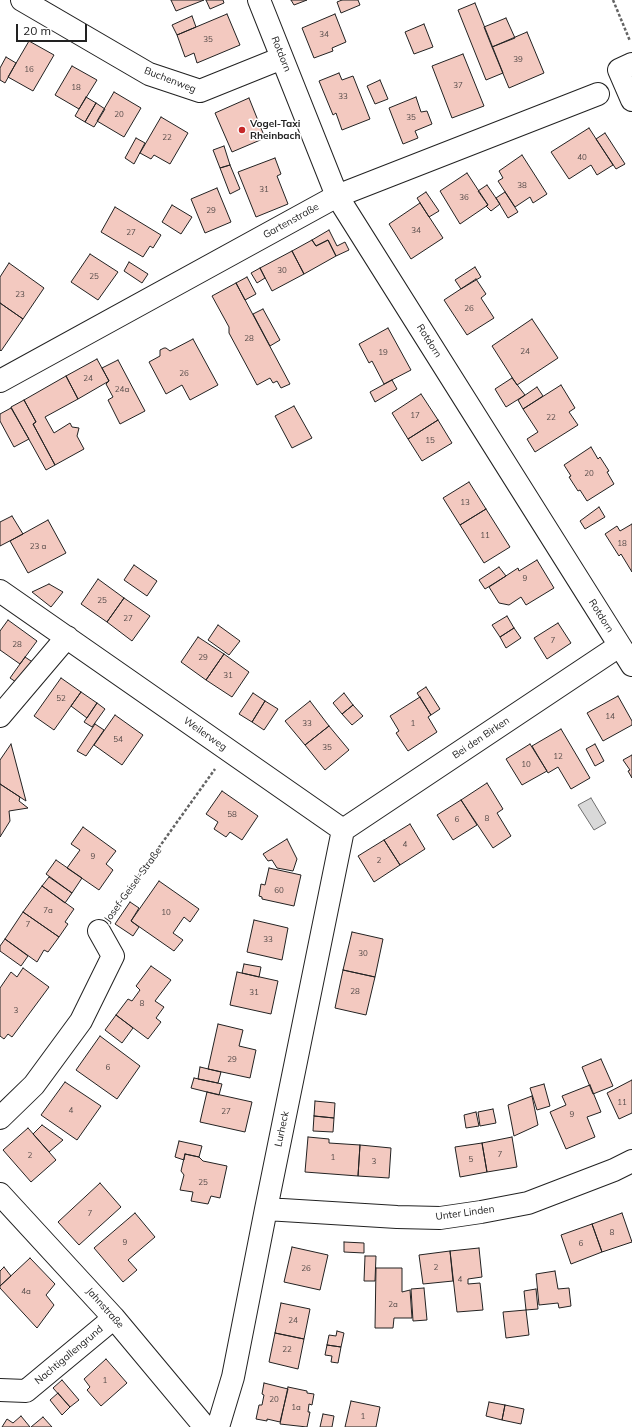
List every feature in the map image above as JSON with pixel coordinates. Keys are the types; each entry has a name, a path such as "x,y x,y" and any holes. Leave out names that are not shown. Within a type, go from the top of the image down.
{"street":[{"name":"Buchenweg","path":"22,0 149,74 200,91 282,58"},
{"name":"Rotdorn","path":"259,0 338,196 632,666"},
{"path":"632,64 620,70 632,100"},
{"name":"Gartenstraße","path":"0,381 338,196 598,94"},
{"name":"Weilerweg","path":"0,591 343,830"},
{"path":"0,716 67,637"},
{"name":"Bei den Birken","path":"343,830 619,646"},
{"name":"Lurheck","path":"218,1427 234,1376 266,1209 343,830"},
{"name":"Josef-Geisel-Straße","path":"0,1118 34,1085 81,1021 114,956 100,931"},
{"name":"Unter Linden","path":"266,1209 397,1217 440,1218 528,1203 614,1170 632,1161"},
{"name":"Jahnstraße","path":"0,1194 114,1318 205,1427"},
{"name":"Nachtigallengrund","path":"0,1390 26,1391 114,1318"}],"path":[{"path":"612,0 632,45"},
{"name":"Josef-Geisel-Straße","path":"100,931 228,751"}],"shaded area":[{"path":"591,798 606,823 594,830 578,805"}],"building":[{"path":"171,0 204,0 176,11"},
{"path":"206,0 223,0 224,3 210,9"},
{"path":"291,0 307,0 294,5"},
{"path":"342,0 358,0 360,5 341,13 337,2"},
{"path":"475,3 503,73 486,80 458,10"},
{"path":"227,14 240,45 197,63 194,53 185,57 177,35"},
{"path":"335,14 346,42 332,48 333,51 314,58 302,28"},
{"path":"192,16 196,27 177,35 172,25"},
{"path":"506,18 515,38 492,47 484,27"},
{"path":"424,24 433,47 414,54 405,32"},
{"path":"527,32 544,73 509,88 492,47"},
{"path":"29,41 54,55 33,91 8,77"},
{"path":"463,54 484,106 452,118 432,66"},
{"path":"6,57 16,63 5,83 0,80 0,68"},
{"path":"72,66 97,80 79,109 55,95"},
{"path":"339,73 342,80 353,76 370,119 342,130 336,113 333,115 319,81"},
{"path":"380,80 388,99 375,104 367,86"},
{"path":"114,92 141,108 124,137 97,121"},
{"path":"86,97 96,103 85,122 75,116"},
{"path":"416,97 421,112 427,111 432,124 415,131 418,138 403,144 389,108"},
{"path":"249,98 265,138 232,152 215,113"},
{"path":"96,103 105,109 94,127 85,122"},
{"path":"161,117 188,133 170,164 154,155 151,159 140,153"},
{"path":"589,128 613,165 597,175 591,165 569,179 551,152"},
{"path":"605,133 625,164 616,169 596,139"},
{"path":"136,138 145,143 134,164 125,158"},
{"path":"224,146 230,165 220,168 213,150"},
{"path":"522,155 547,194 533,203 530,197 515,207 498,181 503,178 499,171"},
{"path":"275,158 281,174 277,176 288,204 256,217 238,172"},
{"path":"230,165 240,189 230,194 220,168"},
{"path":"467,173 488,205 460,224 440,191"},
{"path":"487,185 500,204 491,211 486,206 488,205 478,191"},
{"path":"217,188 231,222 205,233 191,199"},
{"path":"426,192 439,211 429,217 417,198"},
{"path":"505,192 518,212 508,218 496,198"},
{"path":"420,203 443,238 411,259 389,224"},
{"path":"172,205 192,217 181,234 162,222"},
{"path":"115,207 161,235 153,248 150,246 143,257 101,232"},
{"path":"329,230 337,246 345,242 349,250 336,256 328,240 316,246 312,240"},
{"path":"312,240 316,246 328,240 336,256 304,274 292,251"},
{"path":"292,251 304,274 272,291 260,268"},
{"path":"90,254 118,272 98,300 71,282"},
{"path":"129,262 148,274 142,283 124,271"},
{"path":"9,263 44,288 23,319 0,303 0,277"},
{"path":"475,267 481,277 461,289 455,280"},
{"path":"260,268 265,278 257,283 251,273"},
{"path":"247,277 256,294 245,300 236,283"},
{"path":"476,279 486,294 481,298 494,318 467,335 444,300"},
{"path":"236,283 290,384 281,388 277,381 273,383 270,378 257,385 229,333 229,327 212,296"},
{"path":"0,303 23,319 1,351 0,350"},
{"path":"263,309 280,340 270,346 253,314"},
{"path":"532,319 558,358 517,385 492,346"},
{"path":"388,328 411,370 384,384 372,361 369,363 359,344"},
{"path":"193,339 218,385 190,400 182,385 166,394 149,362 160,356 160,350 166,348 170,351"},
{"path":"97,359 109,381 78,399 66,376"},
{"path":"118,360 145,411 120,424 108,400 113,397 106,384 109,381 102,368"},
{"path":"66,376 78,399 45,417 54,433 70,423 72,427 79,428 77,436 84,449 55,465 33,424 36,422 24,400"},
{"path":"512,378 525,395 506,407 495,389"},
{"path":"392,380 397,389 375,402 370,392"},
{"path":"561,385 575,408 569,412 578,425 535,452 527,439 538,432 523,409"},
{"path":"537,387 543,396 523,409 518,400"},
{"path":"421,394 438,420 408,439 392,413"},
{"path":"24,400 36,422 33,424 55,465 46,470 11,407"},
{"path":"294,406 312,438 292,448 275,416"},
{"path":"11,408 29,439 14,447 0,421 0,414"},
{"path":"438,420 452,443 422,461 408,439"},
{"path":"591,447 598,459 600,457 609,471 607,472 614,484 587,501 569,477 571,476 564,465"},
{"path":"469,482 486,509 460,525 443,498"},
{"path":"599,507 605,517 585,529 580,521"},
{"path":"486,509 510,547 484,563 460,525"},
{"path":"12,516 23,534 0,546 0,522"},
{"path":"48,520 66,553 28,573 10,541"},
{"path":"632,524 632,572 621,554 619,556 605,534 617,526 620,531"},
{"path":"537,560 554,588 526,605 521,597 509,605 499,603 489,587 518,568 519,571"},
{"path":"134,565 157,581 147,596 124,580"},
{"path":"499,567 506,576 485,589 479,580"},
{"path":"98,579 124,598 107,622 81,604"},
{"path":"49,584 63,592 51,607 32,592"},
{"path":"124,598 150,616 132,641 107,622"},
{"path":"507,616 514,628 500,637 492,625"},
{"path":"8,620 37,641 20,664 0,650 0,631"},
{"path":"558,623 571,643 547,659 534,638"},
{"path":"218,625 240,641 229,655 208,640"},
{"path":"514,628 521,638 506,648 500,637"},
{"path":"198,637 224,654 206,680 181,662"},
{"path":"224,654 249,672 232,697 206,680"},
{"path":"25,657 34,663 19,684 10,678"},
{"path":"61,678 81,692 54,730 34,716"},
{"path":"426,687 440,709 431,715 417,693"},
{"path":"81,692 97,703 87,718 71,706"},
{"path":"253,693 265,701 252,722 239,714"},
{"path":"344,693 353,705 342,714 333,703"},
{"path":"618,696 632,721 632,725 603,741 587,713"},
{"path":"420,697 431,715 428,717 437,732 408,751 396,733 399,731 390,716"},
{"path":"265,701 278,709 264,730 252,722"},
{"path":"310,701 329,726 305,745 285,721"},
{"path":"97,703 105,709 92,727 84,722"},
{"path":"353,705 363,716 352,725 342,714"},
{"path":"115,715 143,735 122,765 94,745"},
{"path":"95,724 104,730 86,756 77,751"},
{"path":"329,726 349,750 325,770 305,745"},
{"path":"561,729 590,778 571,789 558,767 548,773 532,746"},
{"path":"11,744 26,801 0,784 0,760"},
{"path":"530,744 547,771 522,785 506,759"},
{"path":"595,744 604,761 595,766 586,749"},
{"path":"632,755 632,778 628,771 630,770 623,760"},
{"path":"487,783 503,809 497,813 511,836 493,848 461,800"},
{"path":"0,784 20,797 19,801 28,808 9,811 10,821 0,837"},
{"path":"222,791 258,816 242,840 230,832 226,837 214,829 218,822 206,814"},
{"path":"461,800 477,825 453,840 437,815"},
{"path":"410,824 425,849 400,865 384,840"},
{"path":"83,827 116,851 106,864 113,870 99,890 67,868 80,850 71,844"},
{"path":"287,839 297,859 293,871 277,868 272,860 268,861 263,854"},
{"path":"384,840 400,865 374,882 358,856"},
{"path":"56,860 82,878 72,893 46,874"},
{"path":"269,868 301,875 294,906 262,899 262,897 259,896 261,884 265,885"},
{"path":"49,877 72,893 65,903 42,886"},
{"path":"159,881 199,909 190,922 184,917 173,933 183,940 174,951 131,921"},
{"path":"42,886 74,909 65,922 68,924 59,937 23,912"},
{"path":"130,902 139,908 131,921 139,927 133,936 115,924"},
{"path":"23,912 59,937 48,952 44,950 37,962 5,939"},
{"path":"254,920 288,928 282,960 247,952"},
{"path":"352,932 383,939 375,977 343,970"},
{"path":"5,939 28,956 21,966 0,951 0,946"},
{"path":"244,964 261,967 259,977 242,973"},
{"path":"151,966 171,980 155,1001 164,1007 156,1018 161,1022 148,1039 116,1015 128,999 132,1001 140,990 136,986"},
{"path":"23,968 49,987 12,1037 8,1034 4,1039 0,1036 0,988 11,972 17,977"},
{"path":"343,970 375,977 366,1015 335,1008"},
{"path":"237,972 278,981 271,1014 230,1005"},
{"path":"116,1015 133,1028 122,1043 105,1030"},
{"path":"218,1024 243,1030 239,1046 256,1050 250,1078 208,1069"},
{"path":"100,1036 140,1066 117,1099 76,1070"},
{"path":"601,1059 613,1086 593,1094 582,1067"},
{"path":"200,1067 221,1072 218,1083 198,1079"},
{"path":"194,1078 222,1084 219,1095 191,1088"},
{"path":"632,1080 632,1113 619,1119 607,1093"},
{"path":"65,1082 101,1106 77,1140 41,1115"},
{"path":"544,1084 550,1106 537,1110 530,1088"},
{"path":"590,1085 601,1112 587,1117 595,1137 566,1149 550,1112 566,1105 562,1096"},
{"path":"207,1092 252,1102 245,1132 200,1122"},
{"path":"532,1096 538,1125 514,1136 508,1105"},
{"path":"315,1101 335,1103 334,1118 314,1116"},
{"path":"493,1109 496,1123 480,1126 478,1112"},
{"path":"476,1112 479,1126 466,1128 464,1115"},
{"path":"314,1116 334,1118 333,1132 313,1131"},
{"path":"42,1125 63,1140 49,1152 33,1134"},
{"path":"28,1128 56,1160 31,1182 3,1150"},
{"path":"308,1137 329,1139 329,1143 360,1145 358,1176 305,1172"},
{"path":"512,1137 517,1167 487,1172 482,1143"},
{"path":"179,1141 202,1146 199,1157 185,1154 184,1160 175,1157"},
{"path":"482,1143 487,1172 460,1177 455,1147"},
{"path":"360,1145 391,1148 389,1178 358,1176"},
{"path":"185,1154 199,1157 203,1161 227,1166 220,1198 211,1196 208,1204 191,1201 193,1192 180,1190 184,1175 181,1171"},
{"path":"100,1183 121,1207 79,1245 58,1222"},
{"path":"135,1213 155,1237 128,1260 137,1270 123,1282 94,1248"},
{"path":"622,1213 632,1242 602,1252 592,1224"},
{"path":"592,1224 602,1252 571,1264 561,1235"},
{"path":"344,1242 364,1243 364,1253 344,1252"},
{"path":"292,1247 328,1255 320,1290 284,1282"},
{"path":"479,1248 482,1277 468,1279 468,1284 480,1283 483,1310 457,1312 450,1251"},
{"path":"450,1251 453,1281 423,1284 419,1255"},
{"path":"365,1256 376,1256 375,1281 364,1281"},
{"path":"30,1258 55,1284 46,1295 54,1305 37,1328 0,1288 0,1286"},
{"path":"4,1267 11,1276 0,1286 0,1271"},
{"path":"376,1268 402,1268 402,1292 410,1290 412,1318 394,1318 393,1328 375,1328"},
{"path":"555,1271 558,1289 569,1288 571,1306 559,1308 558,1303 539,1305 536,1274"},
{"path":"424,1288 427,1320 413,1321 411,1289"},
{"path":"536,1289 538,1309 526,1310 524,1291"},
{"path":"281,1303 310,1309 304,1339 275,1333"},
{"path":"526,1310 529,1335 506,1338 503,1312"},
{"path":"337,1331 344,1333 341,1347 327,1345 329,1335 336,1336"},
{"path":"275,1333 304,1339 298,1369 269,1362"},
{"path":"327,1345 341,1347 338,1363 331,1362 332,1356 325,1355"},
{"path":"106,1359 127,1383 101,1406 87,1390 90,1387 84,1379"},
{"path":"62,1380 79,1400 70,1407 53,1388"},
{"path":"264,1383 288,1389 280,1422 267,1419 267,1421 256,1419 259,1405 262,1405"},
{"path":"288,1387 314,1394 312,1405 309,1404 308,1412 310,1412 307,1427 280,1424"},
{"path":"58,1393 70,1407 62,1415 50,1400"},
{"path":"351,1401 380,1407 376,1427 345,1427"},
{"path":"489,1402 505,1405 502,1420 486,1416"},
{"path":"505,1405 524,1409 521,1424 502,1420"},
{"path":"323,1414 334,1416 332,1427 320,1427"},
{"path":"21,1416 30,1427 2,1427 7,1419 13,1423"},
{"path":"43,1417 52,1427 31,1427"}],"place":[{"name":"Vogel-Taxi Rheinbach","path":"242,130"}]}
